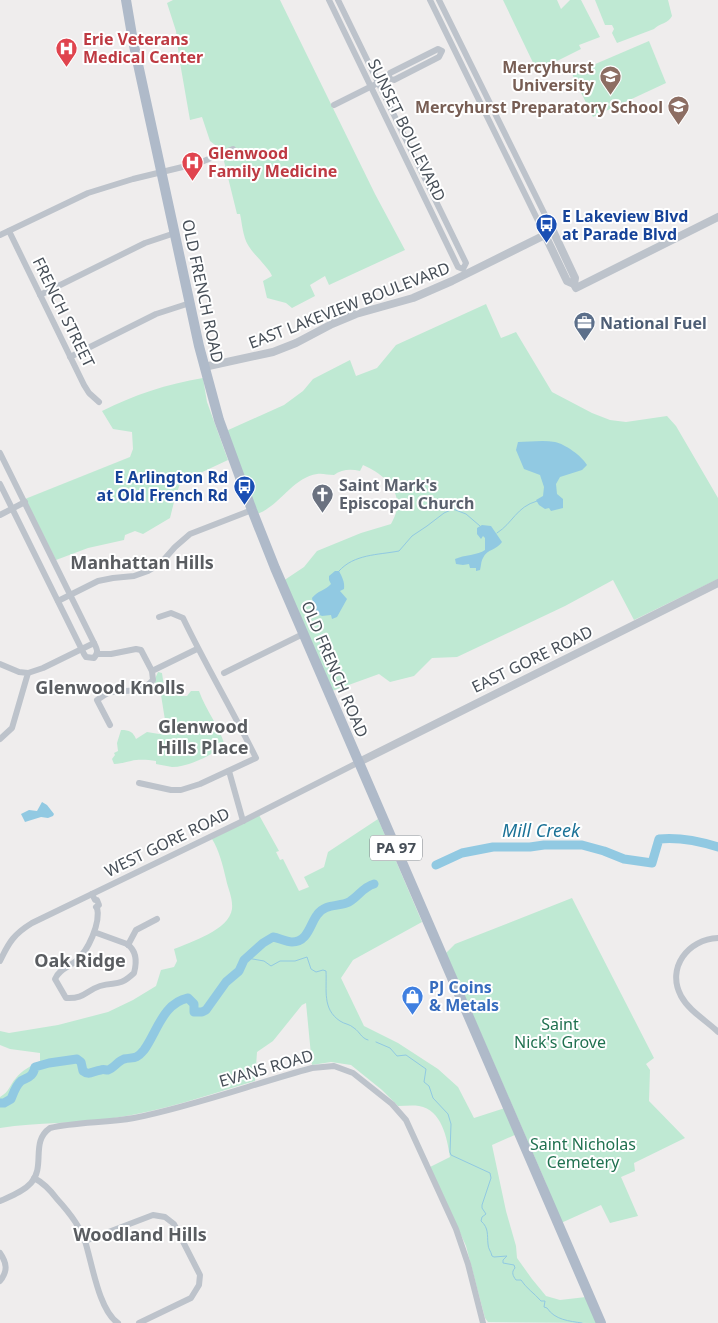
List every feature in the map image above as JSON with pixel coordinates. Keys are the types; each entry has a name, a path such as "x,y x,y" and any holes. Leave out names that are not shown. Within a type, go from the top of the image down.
{"main road":[{"name":"OLD FRENCH ROAD","path":"126,0 161,173 204,367 219,420 252,510 303,634 601,1323"}],"street":[{"name":"SUNSET BOULEVARD","path":"328,0 458,266 464,272"},
{"name":"SUNSET BOULEVARD","path":"338,0 466,263 464,272"},
{"path":"430,0 549,233"},
{"path":"439,0 549,233 567,282 575,286 718,217"},
{"path":"334,105 388,78 394,80 439,57 442,51 460,42"},
{"path":"0,235 88,194 134,179 200,162 233,149"},
{"name":"FRENCH STREET","path":"9,231 89,393 99,402"},
{"path":"40,295 140,245 175,233"},
{"name":"EAST LAKEVIEW BOULEVARD","path":"204,367 256,357 280,350 342,319 406,301 549,233"},
{"path":"70,356 156,314 190,303"},
{"path":"0,453 94,642 97,654"},
{"path":"0,484 86,657 94,658 97,654 111,654 136,648 141,650 152,671 153,680 148,685 132,691 113,692 97,700 110,725"},
{"path":"0,515 25,502"},
{"path":"58,600 98,581 148,572 160,564 174,547 190,534 252,510"},
{"name":"EAST GORE ROAD","path":"359,762 718,583"},
{"path":"139,783 171,790 181,790 256,758 183,618 171,613 159,617"},
{"path":"224,673 303,634"},
{"path":"0,664 19,672 28,673 43,668 94,642"},
{"path":"152,671 198,648"},
{"path":"0,739 12,728 28,673"},
{"name":"WEST GORE ROAD","path":"0,961 12,938 20,930 45,916 93,897 359,762"},
{"path":"229,771 243,820"},
{"path":"93,897 98,917 89,944 82,954 56,976 56,981 64,998 80,997 99,986 120,984 134,974 136,964 134,950 128,944 94,932"},
{"path":"128,944 136,930 157,919"},
{"path":"718,938 704,940 689,949 682,957 677,977 679,990 684,1001 718,1032"},
{"name":"EVANS ROAD","path":"34,1178 38,1168 38,1144 44,1133 50,1128 136,1118 312,1068 330,1066 348,1070 395,1107 411,1130 461,1243 483,1323"},
{"path":"0,1201 23,1190 34,1178 43,1183 76,1224 85,1241 91,1266 105,1304 111,1317 118,1323"},
{"path":"85,1241 153,1216 165,1217 174,1224 200,1275 199,1285 191,1298 139,1323"},
{"path":"0,1253 6,1262 6,1271 0,1281"}],"green space":[{"path":"173,0 280,0 375,194 405,250 329,285 325,276 310,285 315,296 292,308 286,303 267,298 263,281 272,276 246,242 220,145 219,148 210,141 202,117 190,120 176,31 167,3"},
{"path":"503,0 557,0 561,9 570,0 581,0 600,37 579,45 581,49 537,71"},
{"path":"595,0 668,0 672,16 668,21 654,29 617,43 612,33 614,29 612,25 605,25"},
{"path":"649,41 666,83 593,117 572,74"},
{"path":"486,304 501,338 516,332 552,392 592,413 610,420 626,422 667,416 676,426 718,498 718,579 634,620 613,580 565,606 457,657 432,658 414,676 390,682 379,674 332,691 283,581 304,567 317,551 361,533 391,524 397,509 395,494 388,482 376,472 363,465 360,471 347,470 334,475 319,474 308,477 293,486 273,505 257,514 226,431 284,405 303,391 313,379 350,360 356,376 377,368 396,345"},
{"path":"203,378 207,402 228,460 181,482 170,518 143,534 135,531 125,535 124,540 88,548 56,560 25,499 130,457 133,449 132,432 113,429 102,411 151,391"},
{"path":"158,672 162,673 164,687 172,689 183,686 184,690 177,693 178,696 187,696 191,691 199,691 225,746 200,760 186,765 172,767 156,764 156,761 144,760 114,764 112,759 115,755 114,753 118,751 117,743 121,730 131,732 136,739 147,732 159,734 168,731 180,733 183,731 183,725 173,721 170,723 165,720 161,695 154,681"},
{"path":"259,815 279,851 276,852 280,860 283,859 299,891 309,887 304,877 324,867 328,852 378,819 422,922 353,960 341,978 364,1026 398,1043 438,1069 458,1087 474,1118 505,1108 517,1134 492,1145 506,1211 516,1246 517,1258 546,1296 560,1300 586,1297 597,1323 488,1322 485,1318 466,1246 430,1167 450,1157 442,1126 433,1113 427,1109 419,1106 398,1106 382,1090 351,1065 331,1062 312,1065 306,1003 302,1005 273,1041 257,1052 255,1081 185,1102 132,1115 100,1120 0,1128 0,1097 21,1073 40,1061 40,1053 10,1049 0,1045 0,1031 9,1033 58,1025 108,1012 156,986 161,970 174,967 177,961 174,949 217,929 224,923 232,909 231,897 220,858 212,839"},
{"name":"Saint Nick's Grove","path":"572,898 654,1058 646,1064 650,1070 649,1101 685,1138 634,1163 635,1171 621,1177 638,1216 610,1223 601,1205 561,1223 545,1181 446,953 455,944"}],"water":[{"path":"546,441 559,443 577,454 585,462 587,465 582,470 560,477 556,484 557,494 563,499 563,508 551,511 549,508 545,509 539,505 536,500 543,496 544,487 540,475 524,469 516,450 518,442"},
{"path":"482,525 491,526 502,542 485,555 480,570 476,571 476,568 470,568 469,564 456,564 455,559 485,550 485,538 483,536 481,539 477,534 477,528"},
{"path":"335,571 339,571 342,577 344,589 340,591 347,599 337,617 332,619 331,615 322,616 315,613 312,598 331,584 329,576"},
{"path":"42,802 47,805 54,814 53,816 48,818 41,817 25,822 21,814 29,810 37,811"}],"waterway":[{"path":"497,533 519,511 537,501"},
{"path":"339,571 345,565 359,558 399,551 412,536 444,513 453,509 466,514 480,526"},
{"name":"Mill Creek","path":"436,865 462,853 493,847 582,845 624,859 652,863 659,839 689,840 718,847"},
{"name":"Mill Creek","path":"0,1103 11,1099 18,1085 21,1081 32,1075 35,1067 77,1059 81,1062 83,1071 89,1073 108,1070 124,1059 137,1057 149,1043 162,1019 172,1006 188,998 194,1004 194,1012 206,1010 226,982 239,971 244,960 263,943 273,937 292,942 302,939 320,911 328,907 345,904 367,887 374,884"},
{"path":"247,958 264,961 271,966 280,961 295,961 307,957 311,969 316,972 326,971 327,999 330,1011 334,1016 368,1040"},
{"path":"376,1042 390,1048 397,1056 406,1055 426,1069 424,1082 429,1086 433,1098 448,1114 451,1124 451,1155 490,1173 491,1178 482,1205 486,1214 482,1217 481,1221 486,1229 488,1246 492,1256 507,1256 503,1263 514,1265 513,1274 516,1280 521,1280 541,1301 545,1301 544,1307 554,1315 572,1322 582,1323"}],"place":[{"name":"Erie Veterans Medical Center","path":"67,67"},
{"name":"Mercyhurst University","path":"610,95"},
{"name":"Mercyhurst Preparatory School","path":"679,126"},
{"name":"Glenwood Family Medicine","path":"192,181"},
{"name":"E Lakeview Blvd at Parade Blvd","path":"546,244"},
{"name":"National Fuel","path":"584,342"},
{"name":"E Arlington Rd at Old French Rd","path":"244,505"},
{"name":"Saint Mark's Episcopal Church","path":"323,513"},
{"name":"PJ Coins & Metals","path":"413,1015"}],"district":[{"name":"Manhattan Hills","path":"142,563"},
{"name":"Glenwood Knolls","path":"110,688"},
{"name":"Glenwood Hills Place","path":"203,738"},
{"name":"Oak Ridge","path":"80,961"},
{"name":"Woodland Hills","path":"140,1235"}],"park label":[{"name":"Saint Nicholas Cemetery","path":"583,1153"}]}
